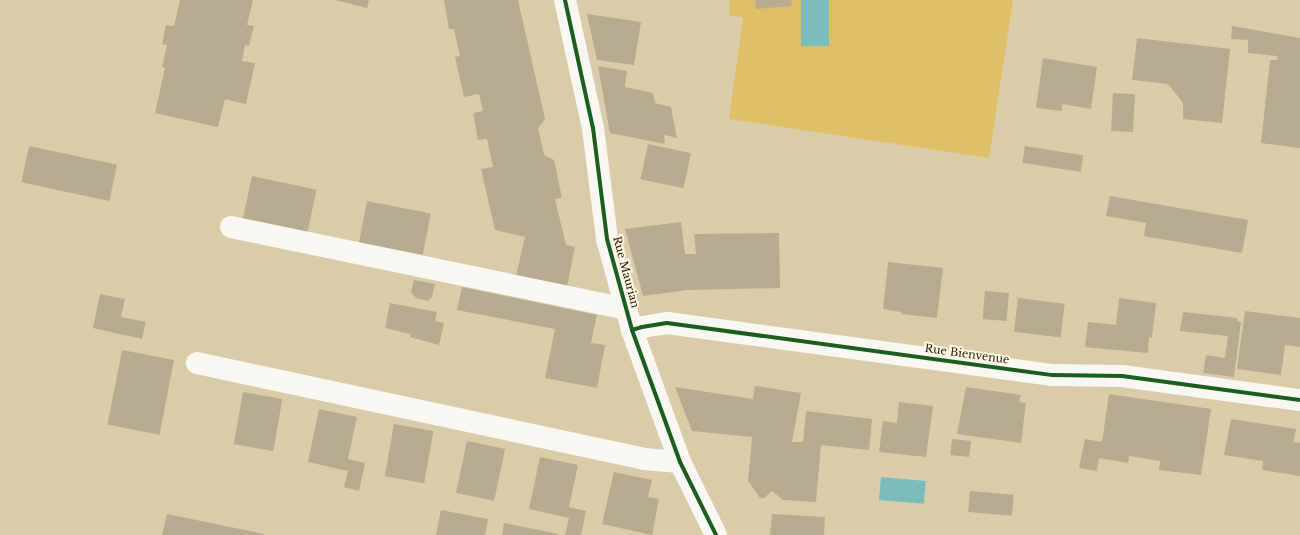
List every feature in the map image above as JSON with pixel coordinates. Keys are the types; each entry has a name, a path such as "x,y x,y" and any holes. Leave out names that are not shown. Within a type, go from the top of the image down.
{"street":[{"name":"Rue Maurian","path":"565,0 593,128 607,239 626,309 632,330 680,462 716,535"},
{"path":"231,227 626,309"},
{"name":"Rue Bienvenue","path":"632,330 667,323 1053,375 1122,376 1300,400"},
{"path":"197,363 644,459 680,462"}],"shaded area":[{"path":"730,0 1013,0 989,158 729,119 743,17 729,16"}],"water":[{"path":"801,0 829,0 829,46 801,46"},
{"path":"881,477 926,481 924,504 879,500"}],"building":[{"path":"180,0 253,0 247,25 254,26 249,46 245,45 242,61 255,63 246,104 225,99 218,127 155,113 165,68 162,67 167,45 162,44 166,25 174,26"},
{"path":"335,0 369,0 367,8"},
{"path":"444,0 518,0 545,119 538,128 544,155 554,160 562,198 555,199 566,245 575,247 566,292 515,280 525,237 495,230 481,169 493,167 487,139 478,140 473,113 483,111 479,94 464,97 455,57 460,56 454,29 449,29"},
{"path":"755,0 791,0 792,6 756,9"},
{"path":"587,14 641,22 634,65 597,60"},
{"path":"1232,26 1300,38 1300,148 1261,143 1270,60 1278,60 1277,56 1248,53 1248,40 1231,39"},
{"path":"1137,38 1230,49 1222,123 1183,119 1183,103 1168,84 1132,80"},
{"path":"1043,58 1097,67 1091,109 1062,104 1062,111 1036,108"},
{"path":"598,66 627,71 625,87 653,93 655,103 671,107 677,138 664,135 665,144 610,133"},
{"path":"1113,93 1135,94 1133,132 1111,131"},
{"path":"648,144 691,153 684,188 641,179"},
{"path":"29,146 117,165 109,201 21,182"},
{"path":"1025,146 1083,155 1081,172 1022,163"},
{"path":"252,176 317,190 307,233 243,219"},
{"path":"1110,196 1248,220 1242,253 1144,236 1146,223 1106,216"},
{"path":"367,201 431,213 423,255 359,242"},
{"path":"681,222 685,254 696,254 694,234 779,233 780,288 687,290 643,296 625,229"},
{"path":"888,262 943,268 937,318 901,314 901,312 883,309"},
{"path":"414,280 435,284 432,297 428,301 416,298 411,292"},
{"path":"462,287 597,315 591,343 605,345 597,388 545,378 555,329 457,310"},
{"path":"985,291 1009,293 1006,321 983,319"},
{"path":"100,294 125,299 121,317 146,322 142,339 93,328"},
{"path":"1018,298 1065,304 1061,337 1014,332"},
{"path":"1119,298 1156,303 1152,338 1149,337 1148,353 1085,347 1088,322 1116,325"},
{"path":"390,303 437,312 435,321 444,323 439,345 410,337 410,334 385,328"},
{"path":"1245,311 1300,318 1300,347 1285,345 1281,375 1237,369"},
{"path":"1183,312 1237,318 1237,321 1241,322 1234,377 1203,373 1206,355 1225,358 1228,336 1180,331"},
{"path":"122,350 174,360 160,435 107,425"},
{"path":"755,386 801,393 792,442 803,442 806,411 872,419 869,450 821,445 816,502 783,500 772,491 764,498 760,498 748,481 752,437 692,431 675,387 753,399"},
{"path":"966,387 1021,395 1019,402 1026,403 1021,443 957,434"},
{"path":"243,392 282,399 273,451 234,444"},
{"path":"1109,394 1211,409 1201,475 1159,470 1160,461 1129,456 1128,463 1099,458 1097,471 1079,468 1085,439 1102,442"},
{"path":"899,402 933,406 926,457 879,452 883,421 897,423"},
{"path":"319,409 357,417 348,459 365,463 359,491 344,487 348,471 308,462"},
{"path":"1231,419 1296,429 1293,442 1300,443 1300,476 1262,470 1263,461 1224,455"},
{"path":"394,424 433,431 424,483 385,476"},
{"path":"952,439 971,441 969,457 950,455"},
{"path":"467,441 505,449 494,501 456,493"},
{"path":"540,457 578,465 569,507 586,511 581,535 565,535 569,518 529,509"},
{"path":"614,472 652,480 648,497 659,499 652,535 602,524"},
{"path":"970,491 1014,495 1012,516 968,512"},
{"path":"441,510 488,519 485,535 436,535"},
{"path":"167,514 264,534 264,535 162,535"},
{"path":"772,514 825,517 824,535 770,535"},
{"path":"504,523 558,534 558,535 502,535"}],"cycle path":[{"path":"565,0 593,128 607,239 632,330 680,462 716,535"},
{"path":"632,330 667,323 1053,375 1122,376 1300,400"}]}
